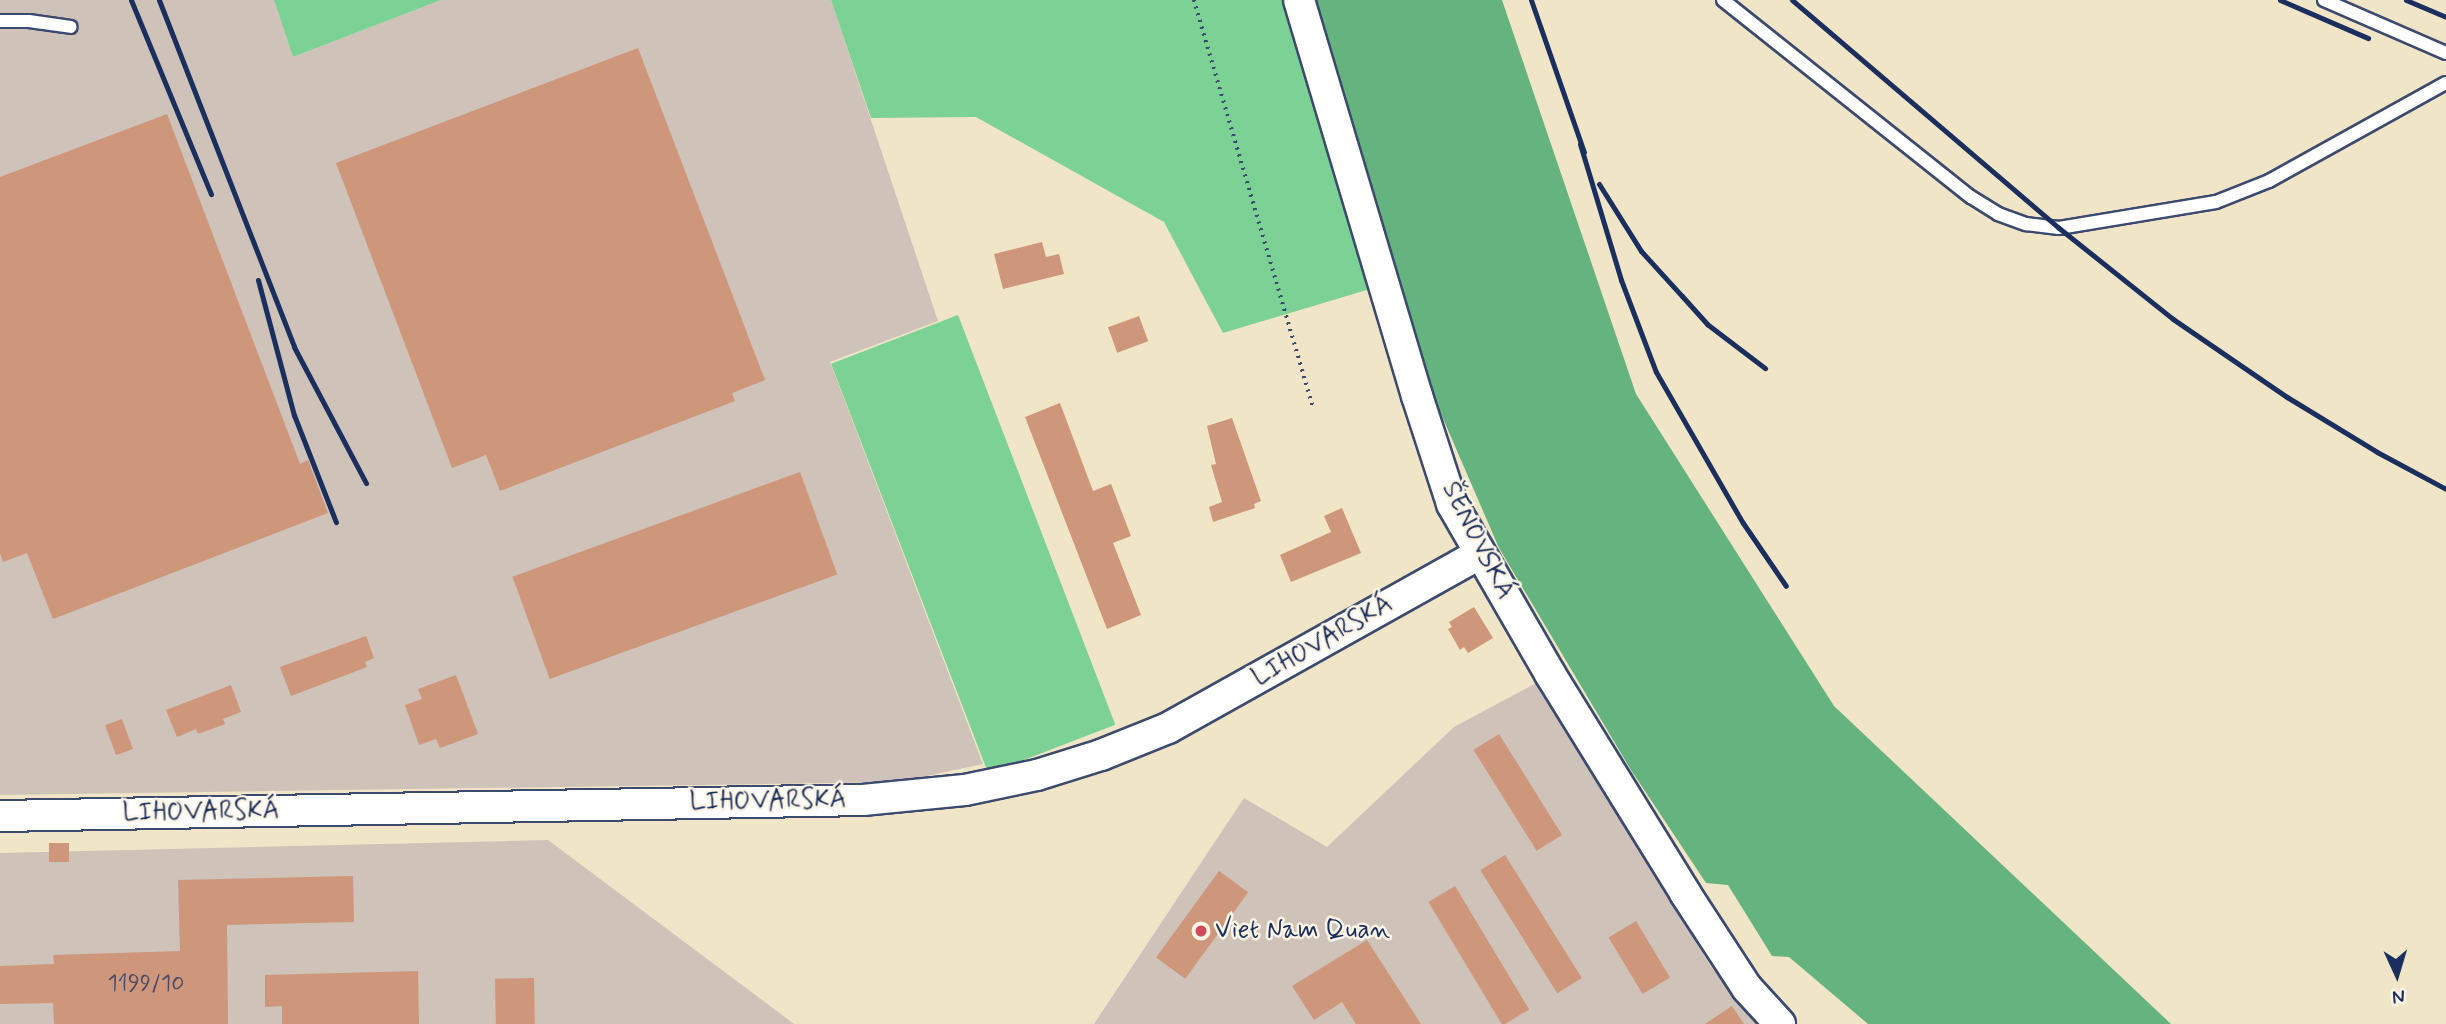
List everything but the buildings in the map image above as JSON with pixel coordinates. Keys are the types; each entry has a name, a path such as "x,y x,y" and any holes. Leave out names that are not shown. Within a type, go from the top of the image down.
{"street":[{"name":"ŠENOVSKÁ","path":"1299,0 1452,503 1479,554 1699,914 1747,988 1780,1024"},
{"name":"LIHOVARSKÁ","path":"0,816 863,800 965,790 1037,775 1101,755 1168,728 1479,554"}],"lane":[{"path":"1723,0 1970,197 1998,214 2026,224 2048,227 2147,216 2216,202 2269,181 2446,83"},
{"path":"2324,0 2446,53"},
{"path":"0,21 29,21 71,27"}],"path":[{"path":"1194,0 1206,33 1313,408"}],"shaded area":[{"path":"0,0 274,0 293,57 441,0 831,0 938,321 830,362 983,764 898,782 0,795"},
{"path":"1540,681 1709,964 1758,1024 1094,1024 1244,798 1327,847 1454,727"},
{"path":"548,840 794,1024 0,1024 0,853"}],"green space":[{"path":"274,0 441,0 293,57"},
{"path":"831,0 1284,0 1370,289 1223,333 1164,222 976,117 871,118"},
{"path":"1314,0 1502,0 1636,394 1834,706 2171,1024 1868,1024 1789,957 1772,956 1728,885 1706,883 1631,770 1499,548 1429,386"},
{"path":"958,315 1115,725 988,774 831,364"}],"railway":[{"path":"131,0 211,194"},
{"path":"159,0 294,347 366,483"},
{"path":"1531,0 1584,152"},
{"path":"1792,0 2059,228 2173,319 2287,397 2377,452 2446,489"},
{"path":"2280,0 2368,38"},
{"path":"2406,0 2446,17"},
{"path":"1580,144 1621,280 1656,372 1743,523 1786,586"},
{"path":"1599,184 1641,251 1707,324 1765,368"},
{"path":"258,280 294,415 336,522"}],"place":[{"name":"Viet Nam Quan","path":"1201,931"}]}
